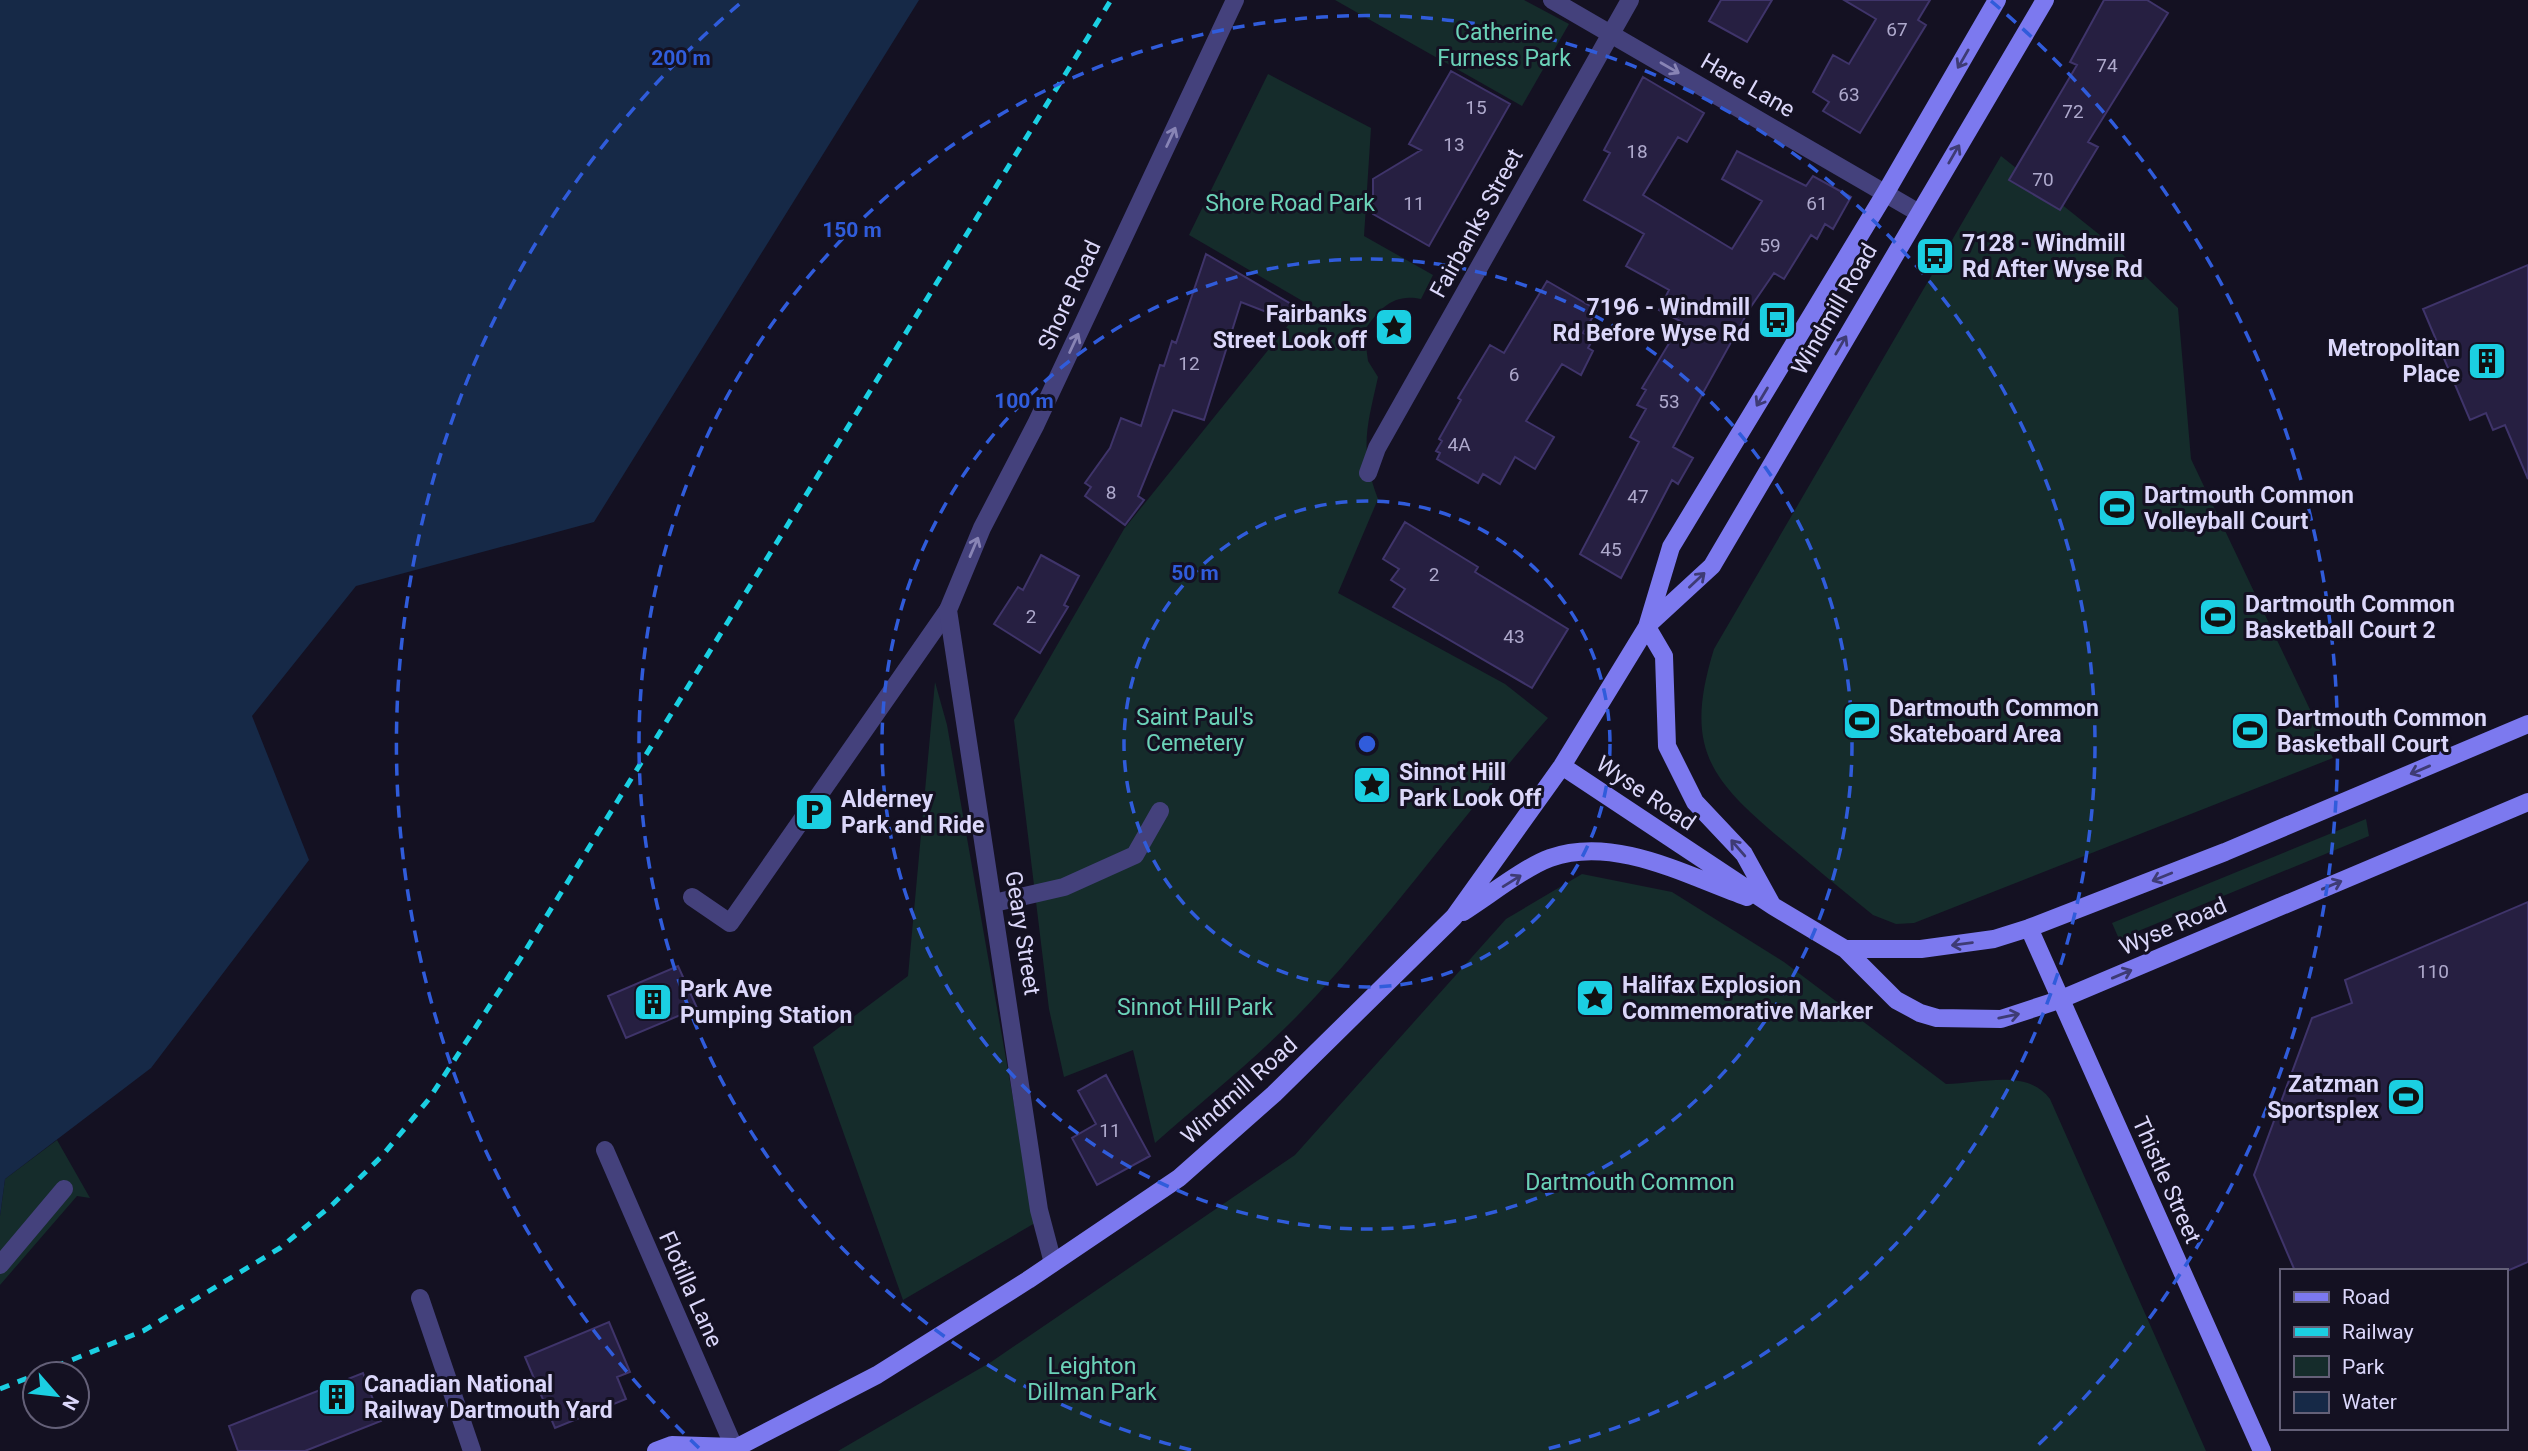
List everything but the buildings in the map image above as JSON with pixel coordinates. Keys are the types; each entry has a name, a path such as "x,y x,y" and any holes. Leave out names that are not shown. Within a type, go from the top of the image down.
{"main road":[{"name":"Windmill Road","path":"732,1449 877,1375 1053,1263 1178,1178 1274,1094 1454,917 1562,766 1647,627 1671,548 1886,192 1997,0"},
{"name":"Windmill Road","path":"1647,627 1712,566 2045,0"},
{"path":"1647,627 1664,656 1667,746 1695,802 1744,854 1773,906"},
{"path":"1845,949 1921,949 1994,939 2029,928 2213,857 2528,724"},
{"name":"Wyse Road","path":"1562,766 1773,906 1845,949 1896,1000 1937,1018 2001,1019 2059,1000 2528,802"},
{"path":"1454,917 1549,858 1577,853 1619,852 1773,906"},
{"name":"Thistle Street","path":"2029,928 2262,1451"},
{"path":"656,1451 672,1445 732,1449"}],"street":[{"name":"Shore Road","path":"692,897 730,923 948,610 982,528 1041,412 1235,0"},
{"name":"Hare Lane","path":"1552,0 1919,213"},
{"name":"Fairbanks Street","path":"1368,473 1377,448 1630,0"},
{"name":"Geary Street","path":"948,610 1039,1210 1053,1263"},
{"path":"994,903 1064,887 1135,855 1160,811"},
{"name":"Flotilla Lane","path":"605,1150 732,1449"},
{"path":"0,1265 64,1189"},
{"path":"420,1298 472,1451"}],"green space":[{"name":"Catherine Furness Park","path":"1335,0 1524,0 1569,24 1522,106"},
{"path":"1268,74 1371,128 1364,236 1433,275 1421,299 1402,298 1388,304 1364,331 1368,361 1378,377 1368,424 1367,452 1368,466 1378,499 1338,593 1505,684 1548,718 1376,928 1298,1016 1155,1143 1133,1050 1064,1077 1049,1009 1014,720 1124,529 1306,303 1189,235"},
{"path":"2001,156 2115,247 2178,308 2191,459 2333,758 1914,923 1896,924 1873,915 1816,868 1756,817 1720,778 1709,758 1703,736 1705,683 1714,649"},
{"path":"935,682 947,725 1035,1223 903,1300 813,1047 908,976"},
{"path":"2366,819 2369,836 2119,939 2112,923"},
{"name":"Dartmouth Common","path":"1582,874 1672,892 1784,962 1946,1084 2002,1080 2029,1084 2040,1089 2050,1099 2206,1451 838,1451 991,1362 1295,1155 1506,919"},
{"path":"57,1140 90,1198 77,1196 0,1285 0,1216 5,1179"}],"water":[{"path":"0,0 919,0 594,522 356,586 252,716 309,860 151,1068 5,1179 0,1216"}],"railway":[{"path":"72,1360 143,1331 280,1248 332,1205 382,1156 429,1099 522,956 1111,0"},
{"path":"0,1389 21,1381"}],"place":[{"name":"7128 - Windmill Rd After Wyse Rd","path":"1935,256"},
{"name":"7196 - Windmill Rd Before Wyse Rd","path":"1777,320"},
{"name":"Fairbanks Street Look off","path":"1394,327"},
{"name":"Metropolitan Place","path":"2487,361"},
{"name":"Dartmouth Common Volleyball Court","path":"2117,508"},
{"name":"Dartmouth Common Basketball Court 2","path":"2218,617"},
{"name":"Dartmouth Common Skateboard Area","path":"1862,721"},
{"name":"Dartmouth Common Basketball Court","path":"2250,731"},
{"name":"Sinnot Hill Park Look Off","path":"1372,785"},
{"name":"Alderney Park and Ride","path":"814,812"},
{"name":"Halifax Explosion Commemorative Marker","path":"1595,998"},
{"name":"Park Ave Pumping Station","path":"653,1002"},
{"name":"Zatzman Sportsplex","path":"2406,1097"},
{"name":"Canadian National Railway Dartmouth Yard","path":"337,1397"}],"park label":[{"name":"Shore Road Park","path":"1290,203"},
{"name":"Saint Paul's Cemetery","path":"1195,730"},
{"name":"Sinnot Hill Park","path":"1195,1007"},
{"name":"Leighton Dillman Park","path":"1092,1379"}]}
